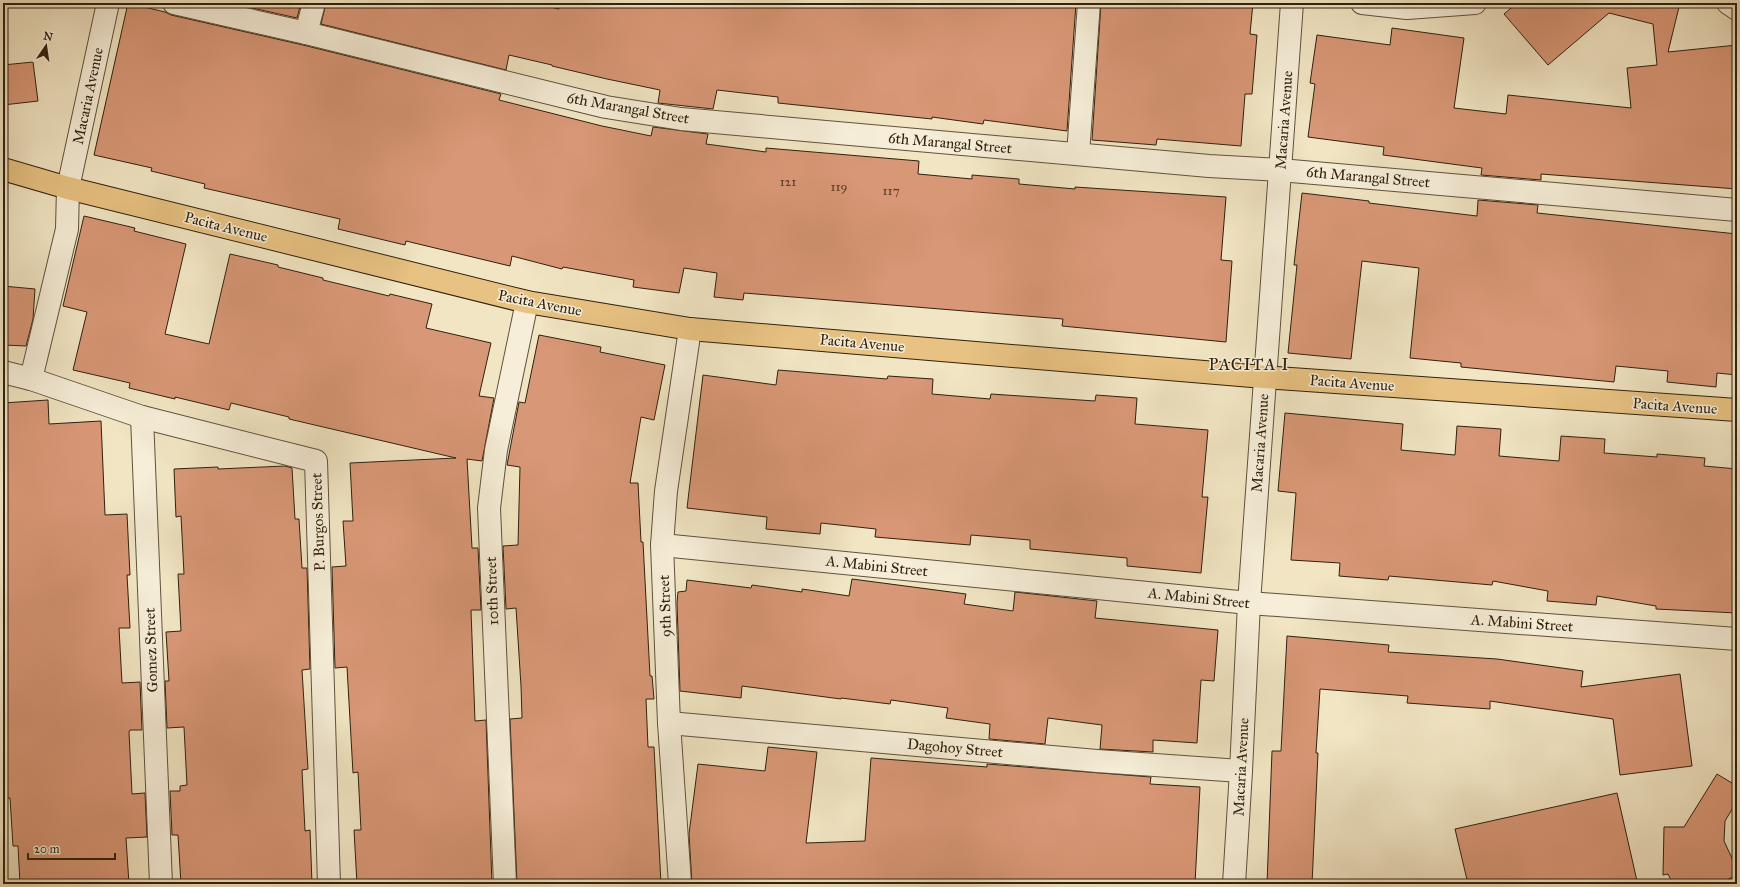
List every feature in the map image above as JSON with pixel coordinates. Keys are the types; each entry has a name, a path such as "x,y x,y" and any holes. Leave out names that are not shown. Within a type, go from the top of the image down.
{"main road":[{"name":"Pacita Avenue","path":"3,169 68,188 527,302 690,329 1264,377 1737,410"}],"street":[{"name":"Macaria Avenue","path":"31,379 67,229 68,188 108,3"},
{"name":"6th Marangal Street","path":"174,3 306,33 606,107 681,119 1209,166 1280,170 1737,210"},
{"path":"306,33 314,3"},
{"path":"1078,154 1088,3"},
{"name":"Macaria Avenue","path":"1234,884 1249,603 1292,3"},
{"path":"1362,3 1407,8 1475,3"},
{"path":"1728,3 1737,9"},
{"name":"10th Street","path":"505,884 489,508 496,450 527,302"},
{"name":"9th Street","path":"680,884 669,723 662,545 666,491 690,329"},
{"name":"P. Burgos Street","path":"3,372 31,379 142,417 316,461 329,884"},
{"name":"Gomez Street","path":"142,417 161,884"},
{"name":"A. Mabini Street","path":"662,545 1249,603 1737,639"},
{"name":"Dagohoy Street","path":"669,723 1241,771"}],"building":[{"path":"128,3 165,12 171,15 303,45 501,94 499,100 602,126 651,136 653,127 708,134 706,144 766,152 766,148 919,161 918,174 972,179 972,175 1019,179 1019,184 1075,189 1075,187 1226,197 1221,260 1232,261 1226,342 1062,326 1063,319 744,293 743,300 714,297 717,273 684,268 679,293 633,287 634,280 563,267 562,269 512,256 510,266 406,241 405,245 338,229 340,219 204,188 205,184 151,171 152,168 94,155"},
{"path":"230,3 301,3 297,18"},
{"path":"326,3 531,3 559,9 559,3 1076,3 1067,131 984,120 983,124 932,117 932,119 778,103 778,97 717,90 713,109 658,103 660,90 607,79 509,55 506,70 321,24"},
{"path":"1101,3 1253,3 1250,34 1257,35 1252,94 1245,94 1241,146 1157,139 1156,145 1092,140"},
{"path":"1517,3 1680,3 1668,52 1737,45 1737,189 1541,174 1541,180 1481,175 1482,168 1383,155 1384,147 1308,137 1315,84 1310,83 1317,35 1390,45 1392,28 1464,38 1454,108 1506,114 1508,95 1631,108 1627,68 1657,65 1653,24 1609,13 1548,65 1504,14"},
{"path":"33,62 38,101 3,105 3,65"},
{"path":"1302,193 1477,216 1478,200 1538,205 1537,213 1737,234 1737,375 1717,373 1716,387 1667,382 1668,371 1616,366 1614,382 1461,367 1461,363 1410,358 1419,268 1362,261 1351,359 1288,353 1297,265 1294,265"},
{"path":"84,216 135,228 134,231 186,244 165,334 209,344 230,254 278,265 278,267 323,278 323,280 389,296 390,294 432,304 426,328 491,343 479,396 494,398 482,461 467,459 472,548 478,548 481,610 471,610 475,721 486,720 492,884 357,884 354,830 361,830 358,772 353,773 347,667 335,668 332,567 346,566 343,521 353,521 350,463 456,458 289,419 289,417 231,403 229,410 175,397 175,399 129,388 130,383 73,370 87,312 63,306"},
{"path":"3,286 35,289 33,319 26,346 3,345"},
{"path":"539,335 601,347 600,352 665,365 654,420 641,417 630,483 638,483 641,542 643,542 650,676 652,676 654,699 646,699 648,747 654,747 661,884 517,884 510,719 522,718 521,686 516,608 506,609 503,546 518,545 520,467 507,465 519,402 525,403"},
{"path":"778,370 887,379 888,376 933,379 932,394 990,399 991,394 1095,401 1096,395 1137,398 1135,424 1208,430 1202,497 1208,497 1201,573 1127,566 1127,558 1030,549 1030,540 971,535 970,545 875,537 876,529 821,523 820,534 766,529 767,517 687,508 703,375 776,385"},
{"path":"48,400 49,424 101,421 105,515 127,514 130,575 127,575 130,628 119,628 122,683 140,682 142,730 130,730 129,732 132,794 145,793 147,837 126,838 129,884 20,884 18,846 13,846 10,798 4,798 3,743 7,743 3,687 3,403"},
{"path":"1285,413 1403,424 1401,450 1455,455 1457,426 1501,429 1499,456 1559,461 1561,436 1605,439 1604,453 1657,457 1657,454 1705,458 1704,466 1737,469 1737,613 1656,609 1656,606 1597,596 1596,605 1547,601 1548,591 1493,581 1492,585 1389,576 1388,580 1339,576 1340,563 1291,560 1296,493 1278,491"},
{"path":"285,466 292,468 295,519 299,519 302,568 307,568 310,669 302,670 308,769 302,770 305,831 310,830 312,884 181,884 178,835 172,835 170,791 180,791 180,786 187,785 184,727 167,728 165,681 169,681 166,632 181,631 178,574 184,574 181,516 176,517 174,469"},
{"path":"852,579 966,594 964,604 1013,611 1015,592 1097,601 1095,618 1218,630 1214,681 1201,680 1197,743 1153,740 1153,752 1100,749 1102,725 1048,718 1045,744 989,739 990,724 946,718 948,708 891,700 890,704 841,699 742,686 741,698 680,691 677,603 678,592 686,591 687,580 751,588 752,585 802,592 802,589 849,596"},
{"path":"1287,636 1389,645 1388,652 1497,659 1583,671 1581,687 1680,674 1692,766 1620,775 1613,719 1490,701 1490,709 1407,703 1408,696 1320,689 1316,753 1318,753 1312,884 1267,884 1272,751 1281,751"},
{"path":"768,747 817,752 806,843 865,841 871,758 987,767 987,764 1151,777 1150,784 1200,787 1195,884 925,884 863,881 863,884 692,884 689,834 698,764 765,771"},
{"path":"1717,774 1737,786 1737,801 1725,821 1724,841 1737,869 1737,875 1718,884 1673,884 1668,874 1663,875 1664,827 1684,827"},
{"path":"1617,793 1637,881 1622,884 1468,884 1455,829"}],"district":[{"name":"PACITA I","path":"1249,364"}]}
